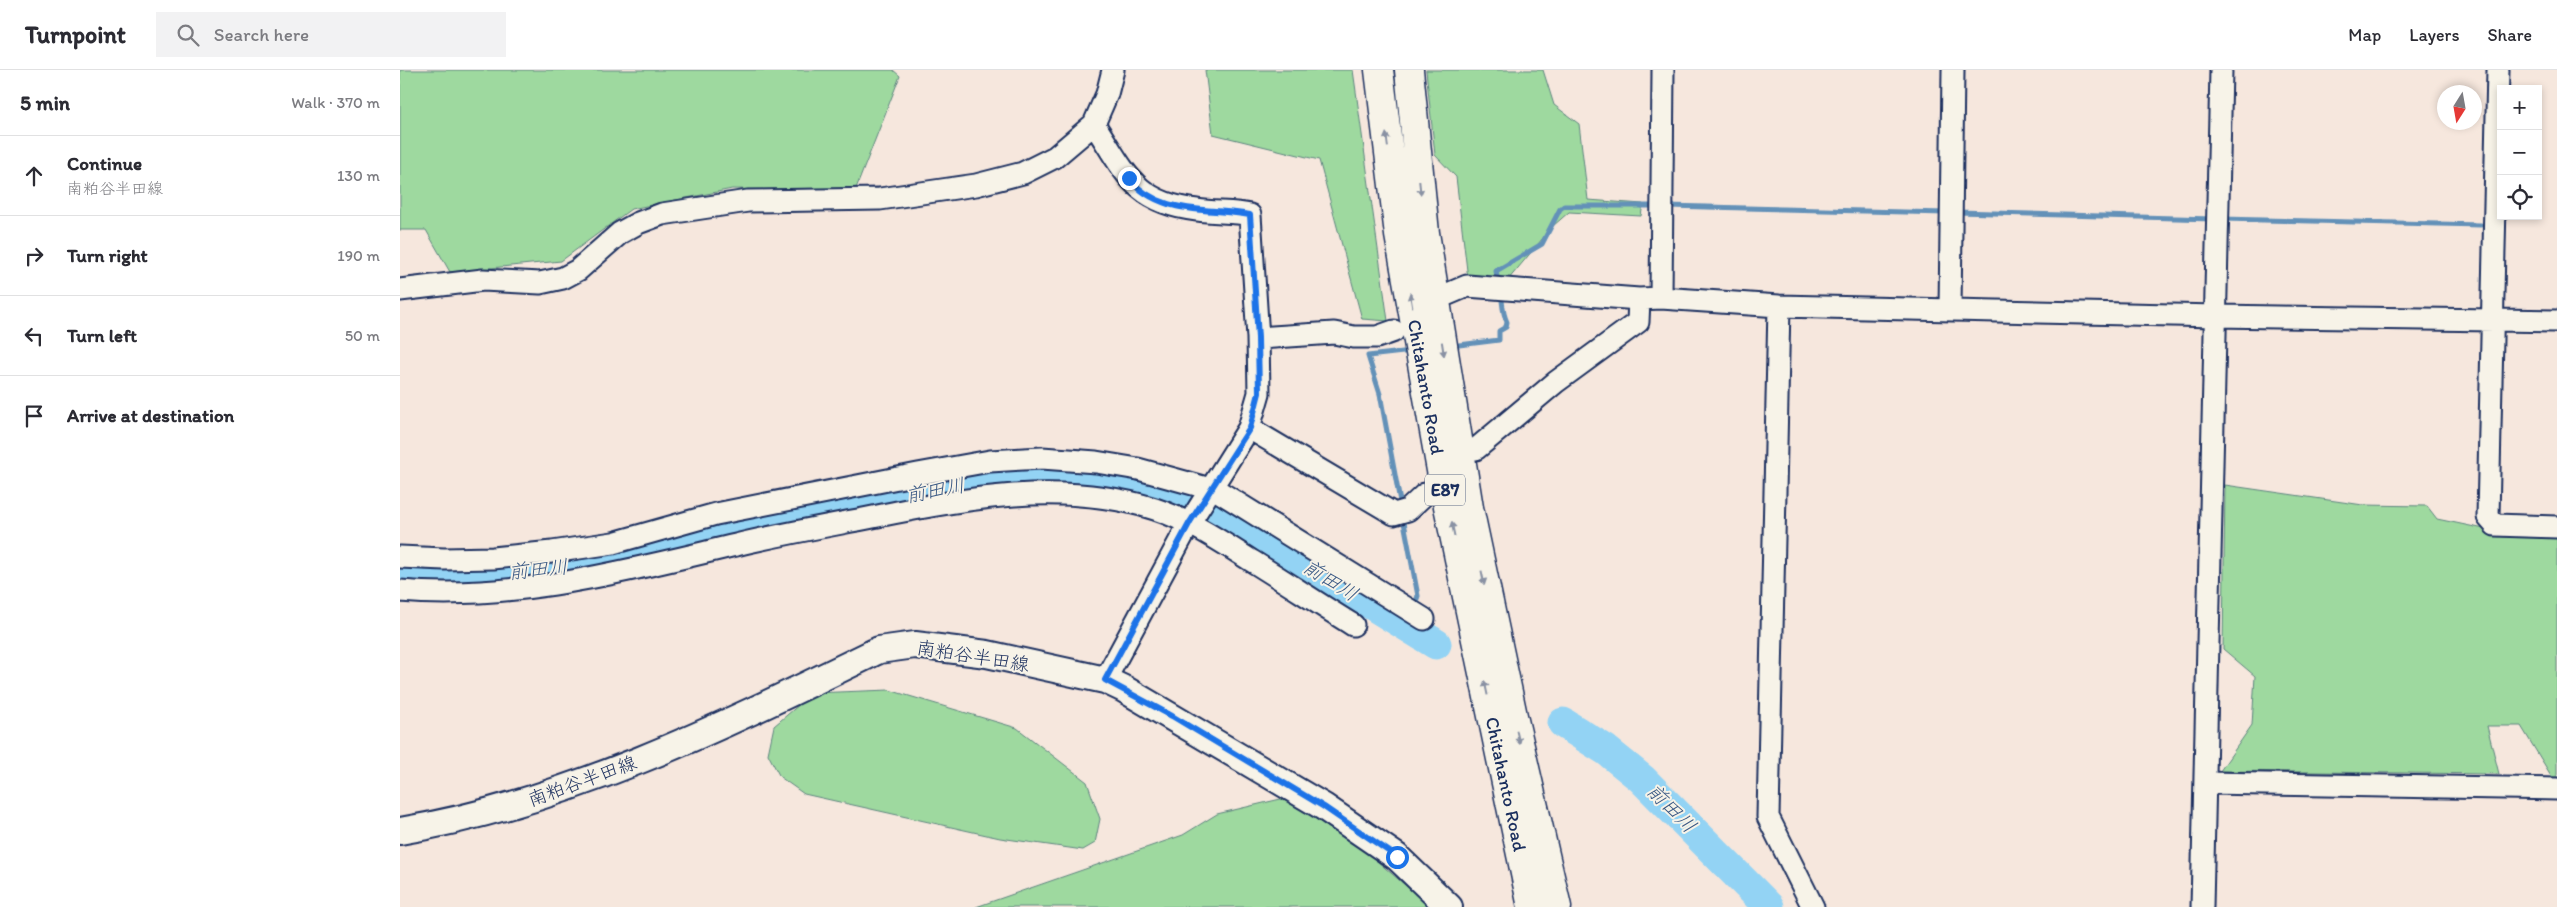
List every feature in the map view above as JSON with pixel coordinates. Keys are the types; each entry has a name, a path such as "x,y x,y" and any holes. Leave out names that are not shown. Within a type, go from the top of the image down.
{"highway":[{"name":"Chitahanto Road","path":"1379,70 1399,235 1444,487 1532,907"},
{"name":"Chitahanto Road","path":"1409,70 1425,233 1469,508 1513,716 1557,907"}],"main road":[{"name":"南粕谷半田線","path":"400,831 434,825 518,804 661,751 879,650 915,645 969,652 1105,680 1172,716 1324,807 1397,857 1449,907"}],"street":[{"path":"400,290 483,280 540,283 563,278 578,270 620,233 638,223 662,214 748,201 880,199 983,183 1023,173 1048,161 1094,124 1107,94 1113,70"},
{"path":"1660,298 1663,70"},
{"path":"1950,309 1952,70"},
{"path":"2202,907 2212,423 2217,316 2221,70"},
{"path":"2498,70 2488,517 2495,526 2557,527"},
{"path":"1094,124 1129,178 1143,193 1184,209 1250,215 1258,338 1259,393 1250,428 1190,522 1105,680"},
{"path":"1448,294 1467,286 1640,299 1660,298 1779,306 2217,316 2557,321"},
{"path":"1476,449 1556,382 1638,322 1640,299"},
{"path":"1779,306 1768,817 1813,907"},
{"path":"1258,338 1334,333 1354,337 1377,337 1394,331"},
{"path":"1250,428 1394,514 1408,510 1425,494"},
{"path":"400,557 493,558 596,545 716,514 990,461 1042,458 1096,462 1138,469 1218,491 1424,618"},
{"path":"400,591 502,591 566,584 742,544 934,504 1004,495 1047,494 1091,497 1153,508 1190,522 1353,625"},
{"path":"2206,782 2557,790"}],"green space":[{"path":"400,70 893,70 900,76 855,191 732,189 631,209 561,261 450,272 426,230 400,230"},
{"path":"1205,70 1353,70 1388,321 1362,319 1319,160 1213,134"},
{"path":"1426,70 1543,70 1554,105 1579,124 1588,200 1643,204 1641,216 1569,212 1553,226 1508,280 1468,279 1456,177 1435,155"},
{"path":"2225,485 2363,505 2427,506 2437,519 2508,534 2557,536 2557,777 2552,777 2521,726 2487,726 2499,774 2220,771 2252,725 2255,676 2223,649"},
{"path":"889,690 1017,728 1087,782 1100,819 1095,843 1083,850 1000,838 804,794 780,777 768,754 774,726 813,693"},
{"path":"1289,797 1371,856 1431,907 976,907 1183,835 1217,814"}],"waterway":[{"path":"1498,283 1496,271 1542,244 1560,209 1564,206 1656,206"},
{"path":"1667,206 1946,213"},
{"path":"1957,212 2213,219"},
{"path":"2222,219 2481,225"},
{"path":"1451,346 1499,340 1499,331 1506,327 1507,322 1503,311 1501,293"},
{"path":"1401,507 1380,394 1368,356 1412,351"},
{"name":"前田川","path":"400,575 453,576 563,568 639,553 701,536 960,483 1005,478 1050,477 1140,487 1193,502 1237,522 1436,644"},
{"path":"1403,517 1418,596 1415,604"},
{"name":"前田川","path":"1563,723 1606,750 1642,779 1769,907"}],"route":[{"path":"1129,178 1143,193 1184,209 1250,215 1258,338 1259,393 1250,428 1229,458 1190,522 1105,680 1172,716 1324,807 1397,857"}]}
